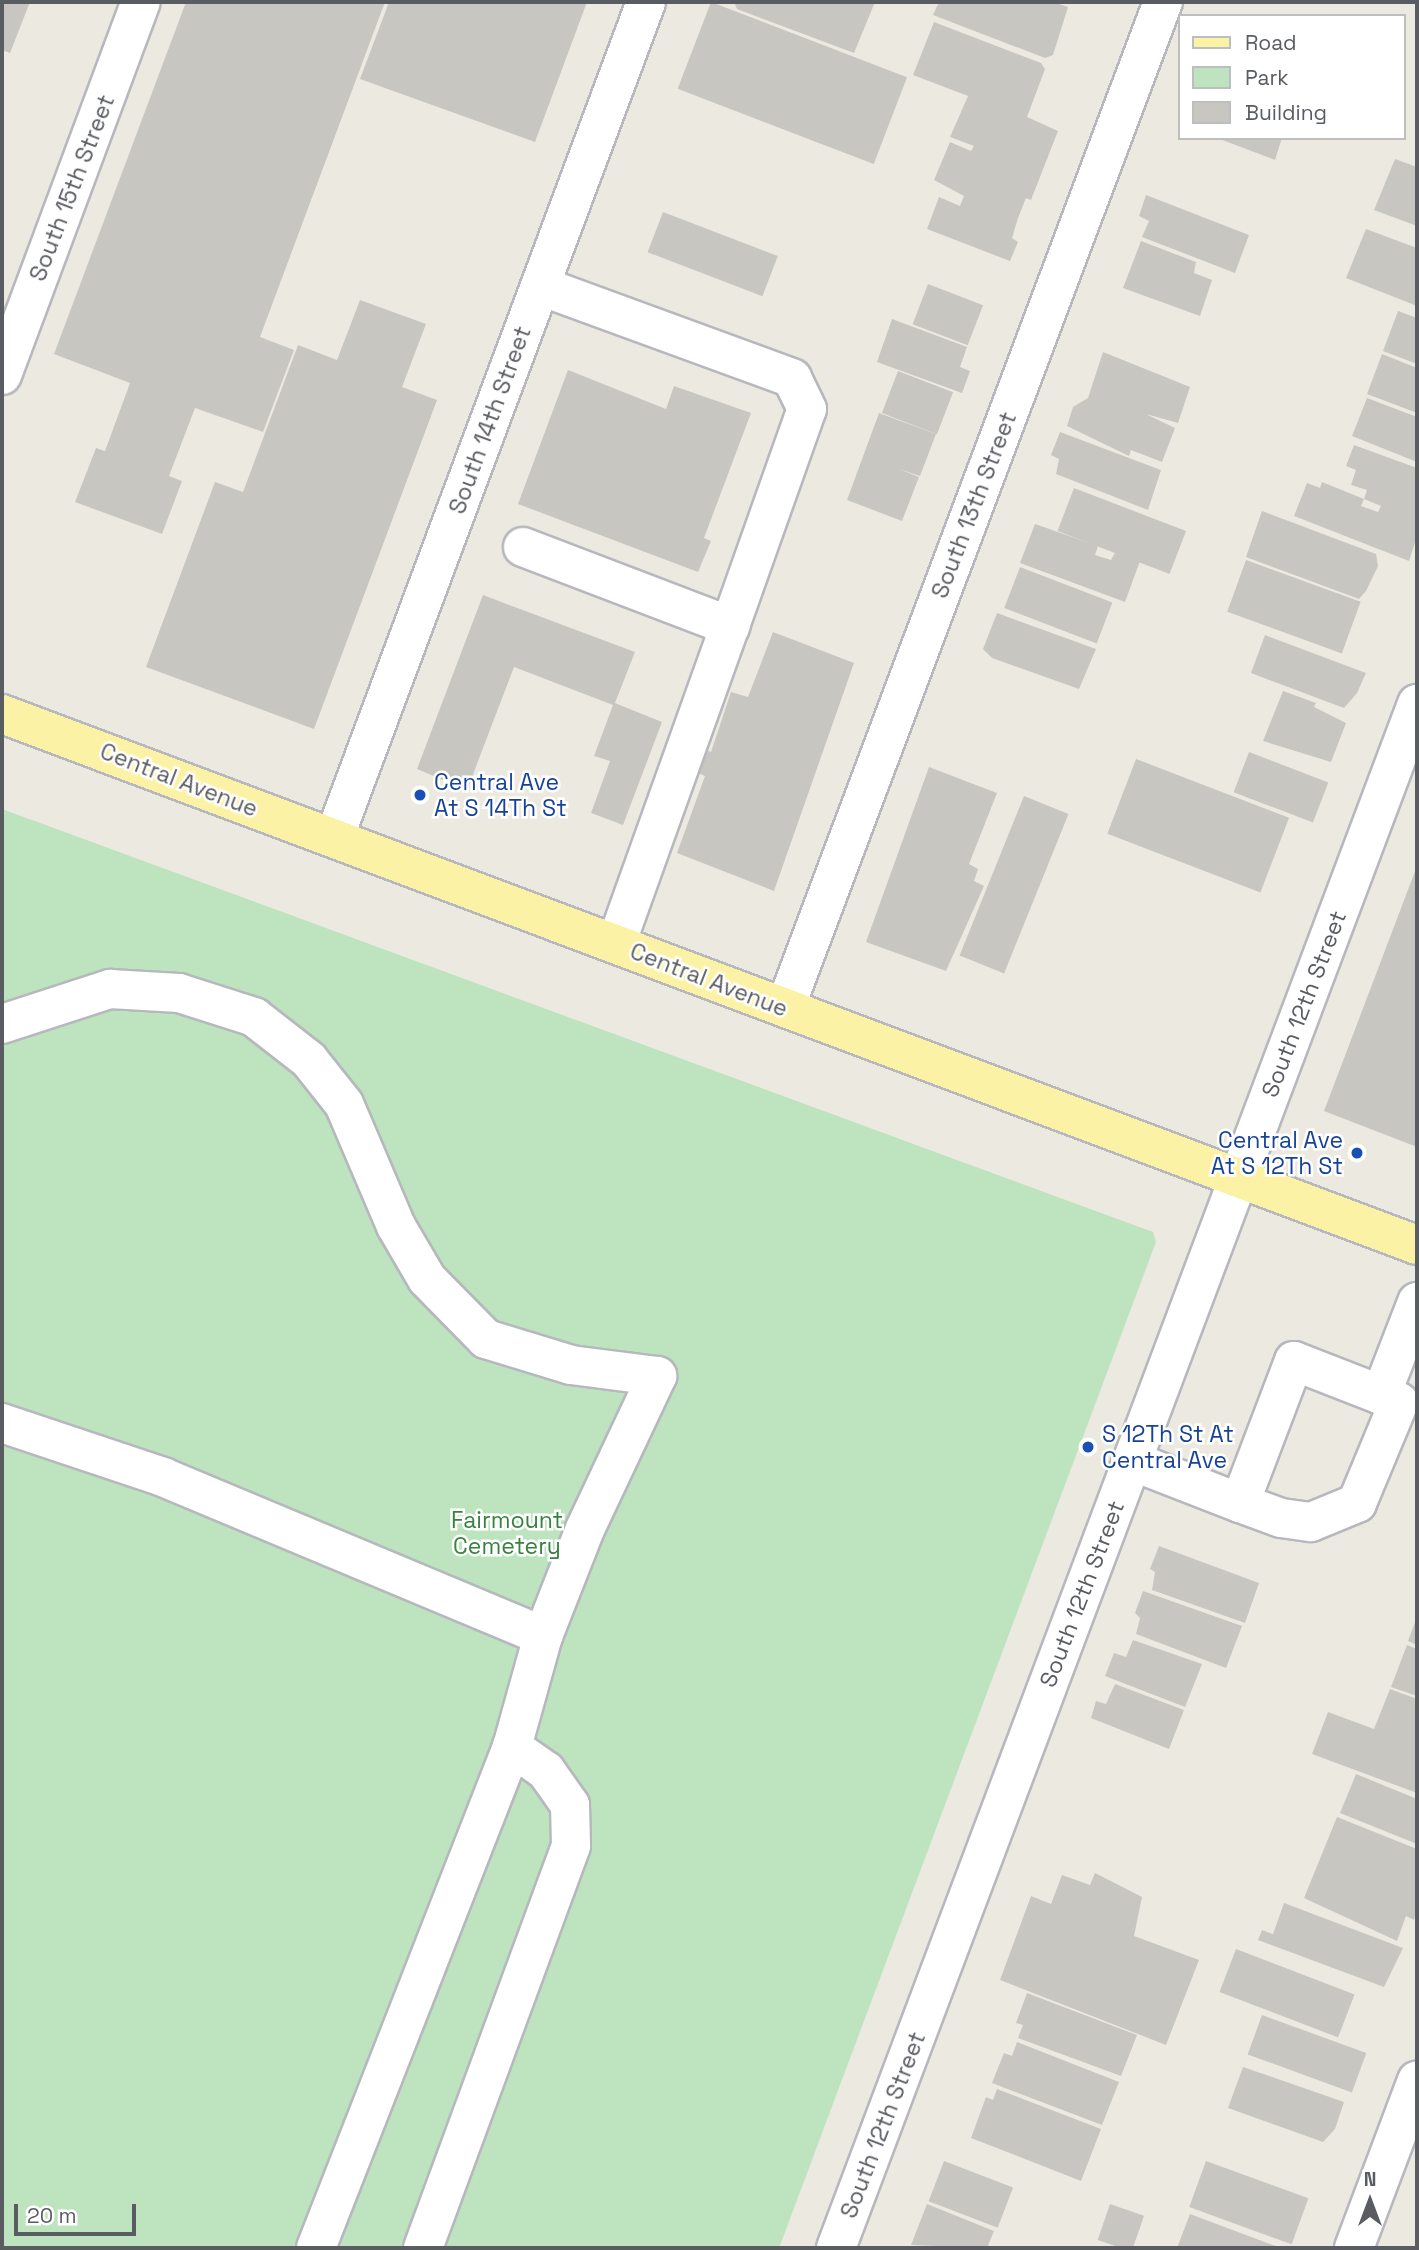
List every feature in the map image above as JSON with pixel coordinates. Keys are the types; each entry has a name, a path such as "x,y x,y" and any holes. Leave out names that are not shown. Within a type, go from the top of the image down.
{"main road":[{"name":"Central Avenue","path":"2,714 1417,1245"}],"street":[{"name":"South 15th Street","path":"2,375 141,2"},
{"name":"South 14th Street","path":"334,838 646,2"},
{"name":"South 13th Street","path":"785,1008 1163,2"},
{"path":"540,286 792,378 807,409 616,944"},
{"path":"523,547 730,626"},
{"name":"South 12th Street","path":"836,2248 1417,704"},
{"path":"2,1024 110,989 179,993 254,1017 309,1060 344,1104 396,1226 427,1279 485,1339 571,1365 657,1376 585,1529 543,1636 512,1747 316,2248"},
{"path":"1381,1395 1417,1302"},
{"path":"1132,1461 1240,1503 1281,1518 1311,1522 1357,1503 1399,1402 1294,1361 1240,1503"},
{"path":"2,1423 163,1477 543,1636"},
{"path":"423,2248 571,1846 570,1805 547,1771 512,1747"},
{"path":"1354,2248 1417,2080"}],"green space":[{"name":"Fairmount Cemetery","path":"2,809 1153,1232 1156,1242 779,2248 2,2248"}],"building":[{"path":"2,2 30,2 10,53 2,50"},
{"path":"186,2 385,2 260,337 294,350 263,432 195,408 169,476 182,481 162,534 75,502 96,448 105,451 130,383 54,354"},
{"path":"389,2 587,2 535,142 360,79"},
{"path":"711,2 907,77 874,164 678,89"},
{"path":"734,2 875,2 854,53 737,9"},
{"path":"939,2 1053,2 1068,7 1053,55 1045,58 933,15"},
{"path":"934,22 1041,63 1045,69 1027,117 1058,131 1031,200 1026,198 1018,218 1012,238 1018,242 1010,261 927,229 939,197 960,206 964,196 934,180 950,142 971,151 974,146 950,137 968,96 913,75"},
{"path":"1222,140 1281,140 1275,160"},
{"path":"1395,159 1417,167 1417,226 1374,210"},
{"path":"1146,195 1249,235 1235,273 1142,237 1149,221 1139,216"},
{"path":"663,212 778,256 762,296 648,252"},
{"path":"1366,229 1417,248 1417,306 1346,278"},
{"path":"1141,241 1196,262 1194,273 1212,280 1200,316 1123,288"},
{"path":"928,284 983,305 968,345 913,324"},
{"path":"360,300 426,324 402,387 437,400 314,729 146,667 215,482 243,492 298,345 337,360"},
{"path":"1398,311 1417,318 1417,364 1383,351"},
{"path":"892,319 967,347 960,367 970,371 962,393 877,362"},
{"path":"1103,352 1190,387 1178,423 1146,414 1175,428 1162,462 1131,450 1129,456 1067,426 1073,407 1088,398"},
{"path":"1382,354 1417,368 1417,413 1367,394"},
{"path":"568,370 666,409 674,386 751,413 704,538 711,541 698,572 518,504"},
{"path":"898,371 953,392 937,434 882,413"},
{"path":"1367,398 1417,417 1417,462 1352,436"},
{"path":"879,413 936,434 920,476 899,469 919,477 902,521 847,500"},
{"path":"1060,432 1161,470 1148,510 1056,474 1059,459 1051,455"},
{"path":"1354,445 1417,468 1417,536 1409,561 1294,516 1307,483 1320,488 1322,482 1364,499 1367,490 1351,485 1356,470 1346,466","holes":["1364,499 1381,506 1378,512 1361,506"]},
{"path":"1074,488 1186,531 1170,574 1058,531"},
{"path":"1262,511 1376,554 1378,566 1366,591 1359,599 1246,557"},
{"path":"1035,524 1098,546 1095,555 1111,560 1115,553 1140,561 1125,602 1020,563"},
{"path":"1246,560 1361,602 1342,653 1227,612"},
{"path":"1020,567 1112,602 1097,644 1004,608"},
{"path":"483,595 635,652 615,703 662,722 623,825 591,813 610,761 594,756 613,705 514,667 467,790 417,769"},
{"path":"997,613 1096,649 1079,689 992,658 983,649"},
{"path":"773,632 854,663 774,891 677,853 705,776 696,772 704,749 711,752 731,692 748,697"},
{"path":"1265,635 1366,673 1357,693 1344,708 1251,673"},
{"path":"1283,691 1316,703 1314,707 1346,723 1331,762 1263,741"},
{"path":"1249,752 1328,782 1313,823 1234,792"},
{"path":"1136,759 1289,818 1260,892 1107,834"},
{"path":"929,767 997,793 969,864 978,869 974,881 984,886 946,971 866,942"},
{"path":"1024,796 1069,814 1004,973 960,955"},
{"path":"1417,866 1417,1147 1324,1111"},
{"path":"1351,1146 1365,1151 1362,1158 1348,1154"},
{"path":"1159,1546 1259,1583 1245,1623 1152,1590 1155,1572 1150,1569"},
{"path":"1143,1591 1242,1626 1226,1668 1136,1634 1140,1618 1135,1613"},
{"path":"1417,1617 1417,1645 1408,1641"},
{"path":"1133,1640 1202,1664 1185,1707 1105,1676 1114,1653 1126,1657"},
{"path":"1407,1645 1417,1649 1417,1696 1391,1687"},
{"path":"1115,1684 1184,1710 1169,1749 1091,1718 1096,1701 1106,1704"},
{"path":"1390,1689 1417,1699 1417,1793 1312,1754 1328,1712 1374,1729"},
{"path":"1356,1774 1417,1799 1417,1844 1340,1813"},
{"path":"1337,1817 1417,1849 1417,1911 1414,1920 1406,1916 1397,1941 1304,1898"},
{"path":"1095,1873 1142,1897 1134,1936 1199,1960 1166,2045 1000,1980 1031,1896 1051,1904 1062,1875 1090,1885"},
{"path":"1284,1903 1403,1948 1384,1987 1258,1940 1262,1930 1273,1934"},
{"path":"1236,1949 1355,1995 1338,2037 1220,1992"},
{"path":"1027,1993 1137,2035 1121,2076 1018,2038 1023,2025 1016,2023"},
{"path":"1262,2015 1366,2053 1352,2092 1248,2054"},
{"path":"1017,2042 1119,2082 1102,2125 992,2083 1004,2053 1012,2056"},
{"path":"1243,2067 1344,2102 1335,2129 1323,2142 1228,2108"},
{"path":"997,2089 1101,2129 1081,2181 971,2138 986,2097 993,2100"},
{"path":"944,2161 1013,2188 998,2228 929,2201"},
{"path":"1206,2161 1308,2198 1292,2244 1189,2207"},
{"path":"927,2204 994,2231 987,2248 911,2245"},
{"path":"1110,2204 1144,2216 1133,2248 1121,2248 1098,2240"},
{"path":"1190,2214 1281,2248 1177,2248"}],"place":[{"name":"Central Ave At S 14Th St","path":"420,795"},
{"name":"Central Ave At S 12Th St","path":"1357,1153"},
{"name":"S 12Th St At Central Ave","path":"1088,1447"}]}
